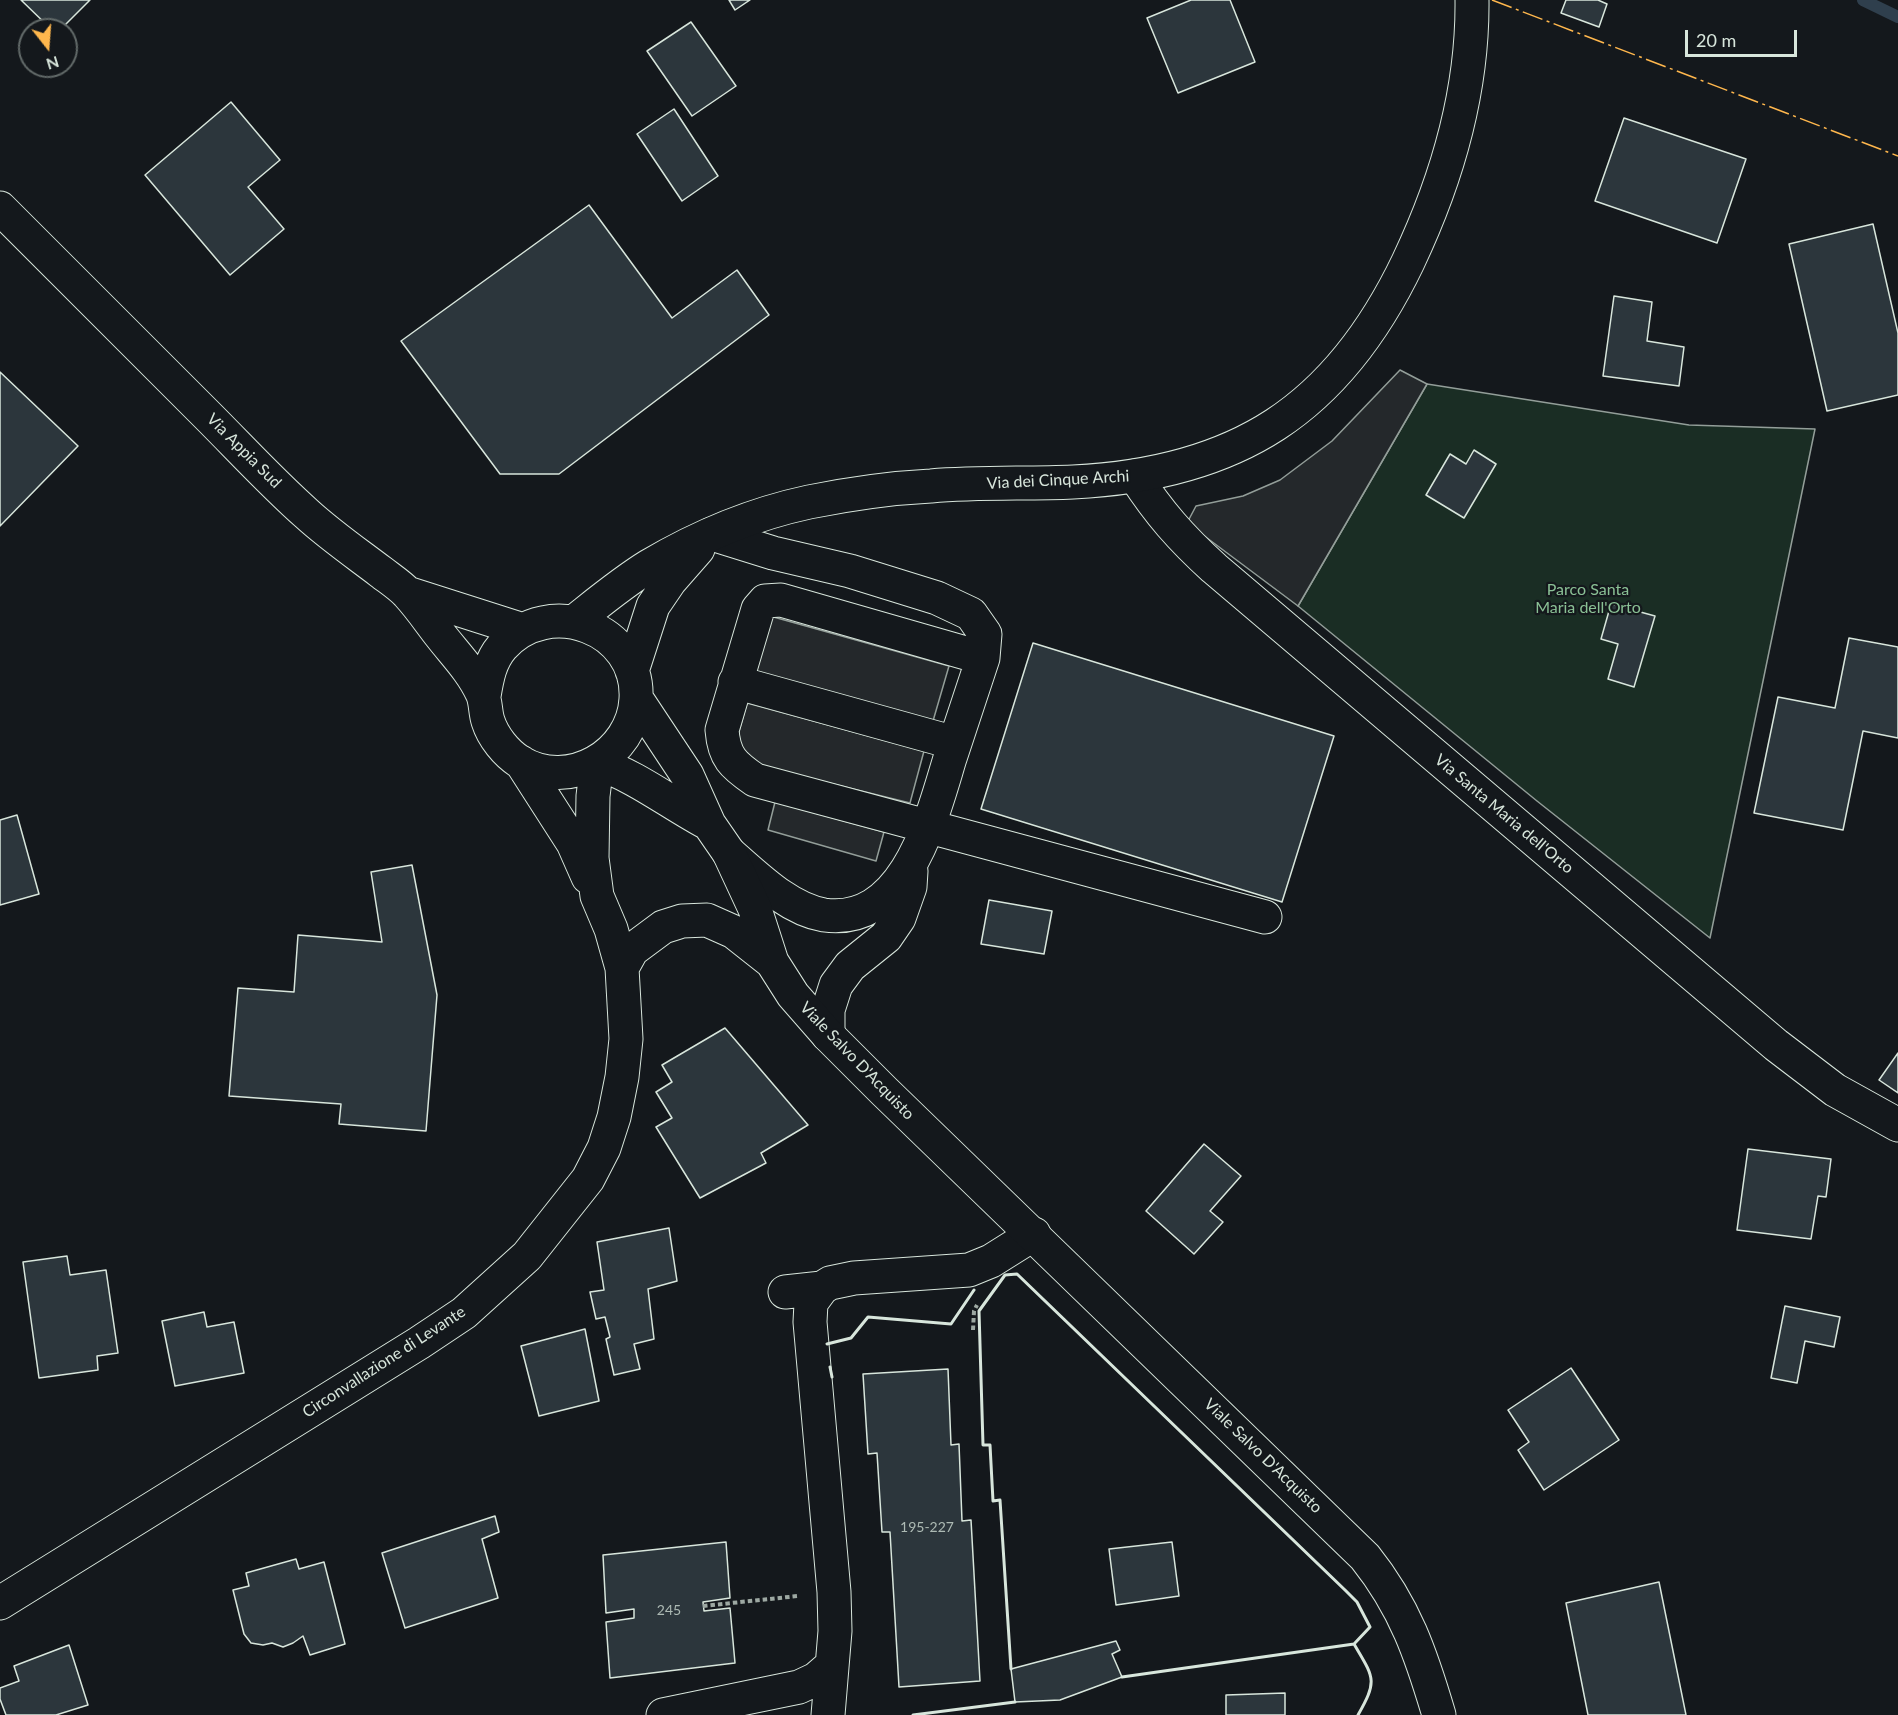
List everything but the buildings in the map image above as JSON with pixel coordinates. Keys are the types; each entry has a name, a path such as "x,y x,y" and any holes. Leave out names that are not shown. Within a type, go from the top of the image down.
{"main road":[{"name":"Via dei Cinque Archi","path":"575,621 649,566 712,534 748,519 808,502 932,486 1073,482 1135,476 1197,461 1238,445 1272,428 1297,410 1341,368 1371,328 1398,281 1418,239 1445,170 1461,108 1466,81 1472,0"},
{"name":"Via Appia Sud","path":"0,208 308,515 407,593 468,670 484,696"},
{"name":"Via Santa Maria dell'Orto","path":"1135,476 1154,506 1176,532 1223,576 1776,1046 1835,1090 1898,1125"},
{"path":"521,762 546,771 572,772 597,763 618,747 632,724 634,685 654,606 670,581 712,534 773,553 850,571 937,598 971,614 985,634 983,658 928,826 911,864 886,896 868,909 847,914 825,915 803,908 775,891 729,853"},
{"path":"407,593 523,630"},
{"path":"983,658 781,600 765,601 758,609 735,682 722,730 723,747 734,765 755,780 1265,917"},
{"path":"597,896 573,843 521,762 501,745 488,721 484,696 488,669 502,647 523,630 548,621 575,621 599,631 619,648 634,685"},
{"path":"735,682 955,743"},
{"name":"Viale Salvo D'Acquisto","path":"634,685 687,775 709,824 729,853 755,909 772,962 793,995 828,1035 1365,1557 1388,1587 1407,1621 1439,1715"},
{"path":"597,763 633,777 678,807 709,824"},
{"name":"Circonvallazione di Levante","path":"0,1603 464,1313 527,1256 588,1179 604,1148 614,1116 626,1039 622,968 612,929 597,896 592,848 593,796 597,763"},
{"path":"828,1035 828,1010 836,984 850,966 886,937 899,918 910,887 911,864"},
{"path":"622,968 632,950 663,927 682,921 707,920 734,932 772,962"},
{"path":"828,1715 835,1631 834,1592 811,1303 822,1287 830,1282 854,1278 969,1270 991,1261 1034,1234"},
{"path":"785,1292 822,1287"},
{"path":"663,1715 800,1686 816,1679 831,1666"}],"path":[{"path":"973,1330 974,1311"},
{"path":"703,1606 784,1598"}],"green space":[{"name":"Parco Santa Maria dell'Orto","path":"1427,384 1689,425 1815,429 1710,938 1537,801 1298,606"}],"shaded area":[{"path":"1400,370 1427,384 1298,606 1187,523 1196,506 1243,496 1280,480 1332,441"},
{"path":"770,616 949,666 933,721 755,672"},
{"path":"747,703 924,751 910,803 756,765 741,750 738,735"},
{"path":"775,802 884,832 876,861 768,830"}],"waterway":[{"path":"1863,0 1898,17"}],"wall":[{"path":"1011,1669 1000,1500 993,1501 990,1445 983,1445 979,1311 1005,1275 1017,1274 1345,1590 1357,1602 1370,1627 1354,1644 1122,1677"},
{"path":"827,1344 851,1338 868,1317 951,1324 974,1290"},
{"path":"830,1367 832,1377"},
{"path":"1354,1644 1371,1679 1369,1694 1358,1715"},
{"path":"913,1715 1015,1702"}],"power":[{"path":"1492,0 1898,156"}]}
